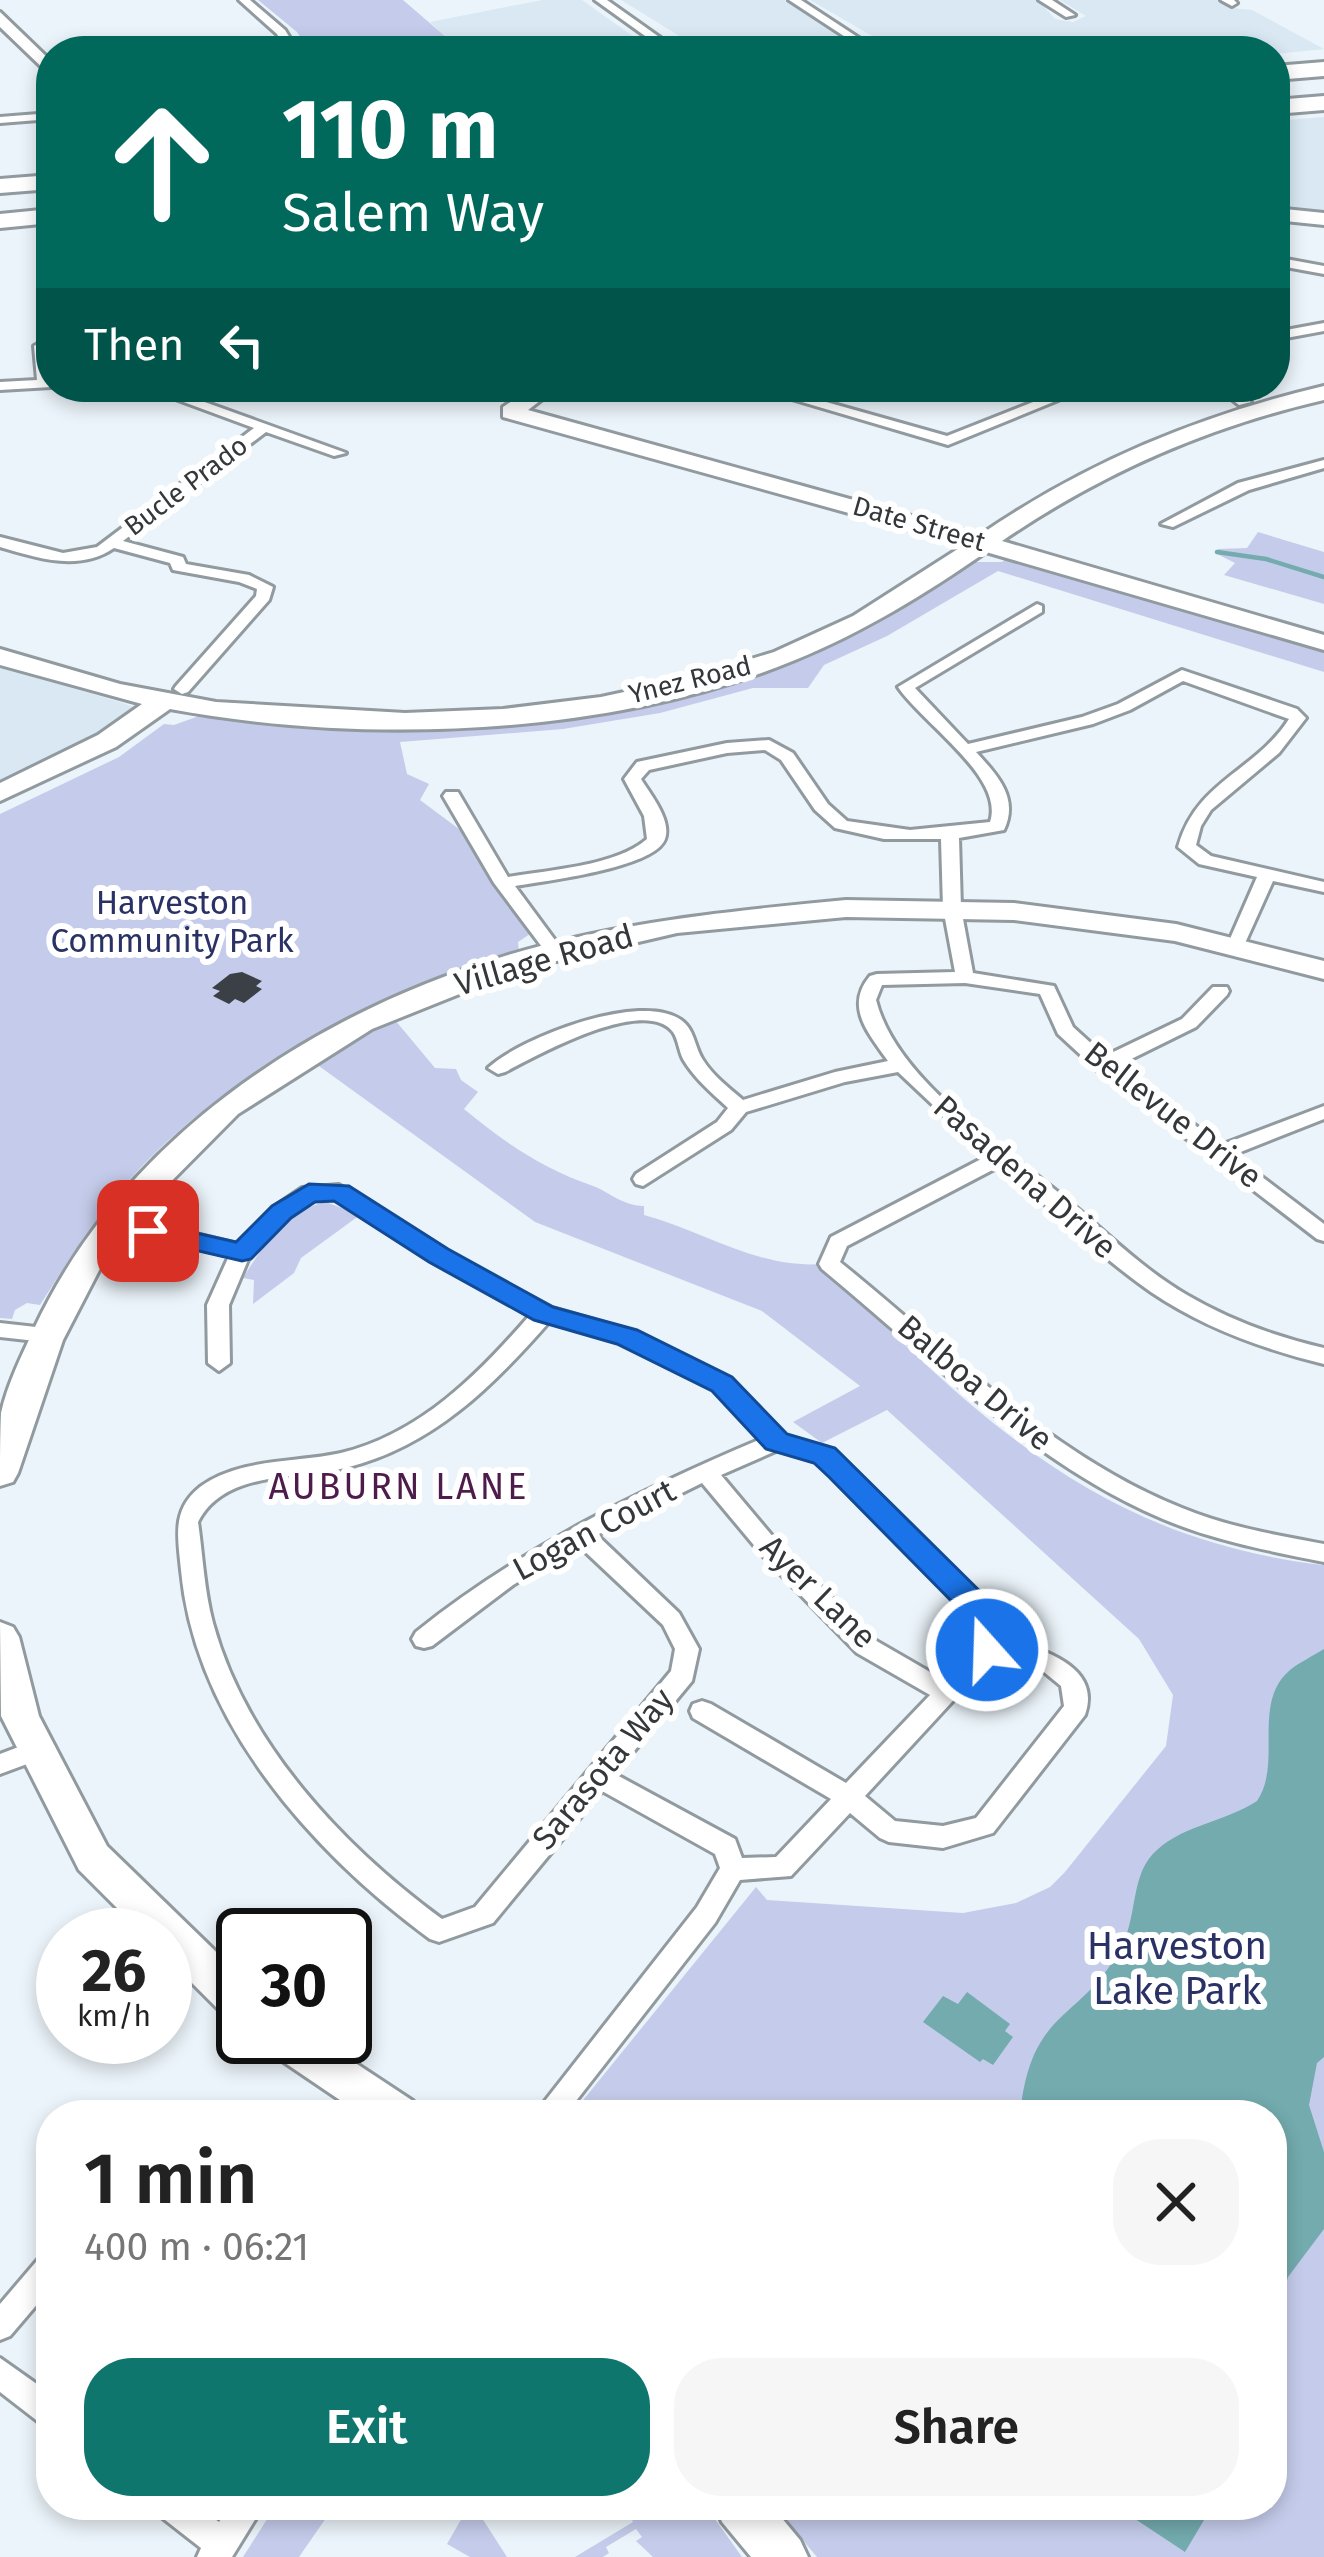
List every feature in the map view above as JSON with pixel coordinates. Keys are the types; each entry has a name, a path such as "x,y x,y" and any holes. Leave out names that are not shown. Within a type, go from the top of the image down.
{"highway":[{"path":"1290,72 1324,69"},
{"path":"1290,95 1324,92"},
{"path":"1290,106 1324,103"},
{"path":"0,186 36,183"},
{"path":"0,211 36,207"},
{"path":"0,221 36,217"}],"main road":[{"path":"0,17 36,55"},
{"path":"1290,216 1324,220"},
{"name":"Ynez Road","path":"1290,388 1324,382"},
{"name":"Ynez Road","path":"982,533 1181,436 1324,393"},
{"name":"Date Street","path":"540,402 982,533 1324,644"},
{"name":"Ynez Road","path":"0,657 279,716 395,720 508,715 646,693 760,663 861,621 1051,479 1121,444 1230,402"},
{"path":"1181,436 1189,427 1250,407 1248,402"},
{"name":"Date Street","path":"982,533 1324,622"},
{"name":"Ynez Road","path":"0,641 176,695"},
{"path":"0,793 107,741 176,695"},
{"path":"0,808 144,734 164,716 176,695"},
{"name":"Village Road","path":"0,1473 45,1335 65,1295 114,1221 179,1148 254,1087 296,1060 408,1004 554,951 748,914 808,908 952,908 1068,919 1235,947 1324,970"},
{"path":"0,1637 20,1715 19,1757 93,1858 216,1979"},
{"path":"322,2064 376,2100"},
{"path":"752,2520 783,2557"}],"street":[{"path":"244,0 283,36"},
{"path":"600,0 652,36"},
{"path":"794,0 851,36"},
{"path":"1045,0 1070,15"},
{"path":"0,119 36,117"},
{"path":"1290,264 1324,270"},
{"path":"1290,333 1324,327"},
{"path":"0,386 36,384"},
{"name":"Bucle Prado","path":"190,402 339,453"},
{"path":"811,402 948,441 1046,402"},
{"name":"Bucle Prado","path":"0,542 68,560 83,558 110,543 262,429"},
{"path":"1168,524 1215,496 1281,470 1323,465"},
{"name":"Bucle Prado","path":"110,543 178,560 178,567 194,572 211,569 265,587 263,597 176,695"},
{"path":"503,883 650,850 656,839 655,822 632,779 643,766 746,743 766,744 783,752 829,817 843,827 950,834 998,826 1006,815 1004,799 968,748 936,728 906,687 1036,609"},
{"path":"968,748 1087,721 1182,675 1292,712 1298,718 1291,734 1234,777 1188,831 1187,847 1205,860 1324,886"},
{"path":"452,796 503,883 554,951"},
{"path":"950,834 952,908 965,977"},
{"path":"1235,947 1267,875"},
{"name":"Bellevue Drive","path":"965,977 1047,990 1065,1030 1103,1064 1324,1234"},
{"name":"Pasadena Drive","path":"965,977 877,980 868,990 867,1006 902,1065 939,1105 1123,1262 1179,1300 1242,1332 1324,1356"},
{"path":"1103,1064 1189,1023 1220,991"},
{"path":"498,1068 586,1027 631,1015 664,1016 682,1029 692,1060 739,1108"},
{"path":"643,1179 724,1126 739,1108 842,1076 902,1065"},
{"path":"1221,1152 1324,1112"},
{"name":"Balboa Drive","path":"1001,1157 838,1242 830,1264 1043,1444 1123,1493 1210,1529 1324,1553"},
{"path":"219,1363 218,1305 242,1252 281,1212 309,1193 339,1192 438,1256 544,1313 627,1337 722,1384 777,1442 825,1456 839,1469 990,1621 987,1650 782,1868 733,1869"},
{"path":"114,1221 242,1252"},
{"name":"Sarasota Way","path":"544,1313 484,1382 433,1420 346,1460 241,1479 211,1490 192,1504 187,1522 204,1633 270,1768 301,1806 413,1914 439,1931 484,1915 682,1674 687,1648 671,1619 580,1533"},
{"path":"0,1330 45,1335"},
{"name":"Logan Court","path":"424,1640 469,1600 580,1533 777,1442"},
{"name":"Ayer Lane","path":"705,1472 727,1502 865,1646 947,1693"},
{"path":"702,1711 850,1798 890,1832 943,1838 984,1826 1076,1708 1073,1682 1053,1665 988,1640"},
{"path":"560,2100 706,1915 733,1869 726,1847 597,1776"},
{"path":"0,2326 36,2284"},
{"path":"0,2373 36,2401"},
{"path":"187,2520 218,2550 239,2520"}],"shaded area":[{"path":"542,0 582,0 633,36 445,36 430,22"},
{"path":"621,0 784,0 839,36 680,36"},
{"path":"810,0 1038,0 1055,19 1073,22 1086,16 1060,0 1219,0 1231,8 1252,10 1324,49 1290,52 1290,36 872,36"},
{"path":"1324,117 1324,211 1290,208 1290,120"},
{"path":"0,667 123,703 133,707 133,718 0,788"},
{"path":"1324,1649 1324,2057 1317,2063 1309,2105 1324,2152 1324,2229 1287,2281 1287,2100 1022,2100 1035,2053 1047,2033 1091,1989 1122,1945 1148,1859 1180,1835 1257,1801 1268,1769 1272,1699 1290,1670"},
{"path":"967,1992 1010,2024 1005,2031 1013,2037 993,2065 980,2062 923,2022 943,1996 958,2004"},
{"path":"1137,2520 1204,2520 1185,2552"}],"green space":[{"path":"258,0 403,0 445,36 300,36"},
{"path":"1258,532 1324,552 1324,604 1224,575 1235,563 1217,554 1218,549 1247,548"},
{"name":"Harveston Community Park","path":"1007,558 1324,651 1324,672 998,571 887,636 824,665 808,688 753,688 660,713 563,729 400,742 407,774 429,784 420,800 463,832 530,934 518,942 519,953 355,1020 253,1076 160,1148 119,1192 40,1305 27,1303 15,1310 12,1319 0,1318 0,814 119,757 164,724 199,716 351,728 680,693 804,658 870,628 973,562"},
{"name":"Harveston Lake Park","path":"395,1020 435,1068 456,1069 461,1080 478,1092 464,1109 510,1144 557,1171 644,1206 644,1215 754,1255 822,1264 933,1372 989,1419 1046,1462 1106,1498 1171,1528 1244,1551 1324,1565 1324,2557 817,2557 786,2520 1287,2520 1287,2100 583,2100 756,1887 767,1900 963,1913 1016,1903 1050,1887 1166,1746 1173,1695 1139,1639 887,1410 822,1443 793,1422 860,1386 762,1311 535,1222 312,1061"},
{"path":"326,1202 360,1215 301,1258 294,1273 253,1304 254,1280 243,1278 258,1254 288,1221"},
{"path":"266,2520 325,2520 299,2557 243,2557"},
{"path":"461,2520 483,2520 507,2557 470,2557 447,2544"},
{"path":"716,2520 742,2557 653,2557 636,2541 642,2537 636,2529 606,2547 609,2553 603,2557 575,2557 633,2522"}],"building":[{"path":"242,972 262,981 256,986 262,989 244,1003 235,999 229,1004 213,996 220,991 212,988 230,974"}],"waterway":[{"path":"1217,552 1266,559 1324,577"}],"district":[{"name":"AUBURN LANE","path":"399,1487"}],"route":[{"path":"148,1231 242,1252 281,1212 309,1193 339,1192 438,1256 544,1313 627,1337 677,1360 722,1384 777,1442 825,1456 839,1469 990,1621 987,1650"}]}
